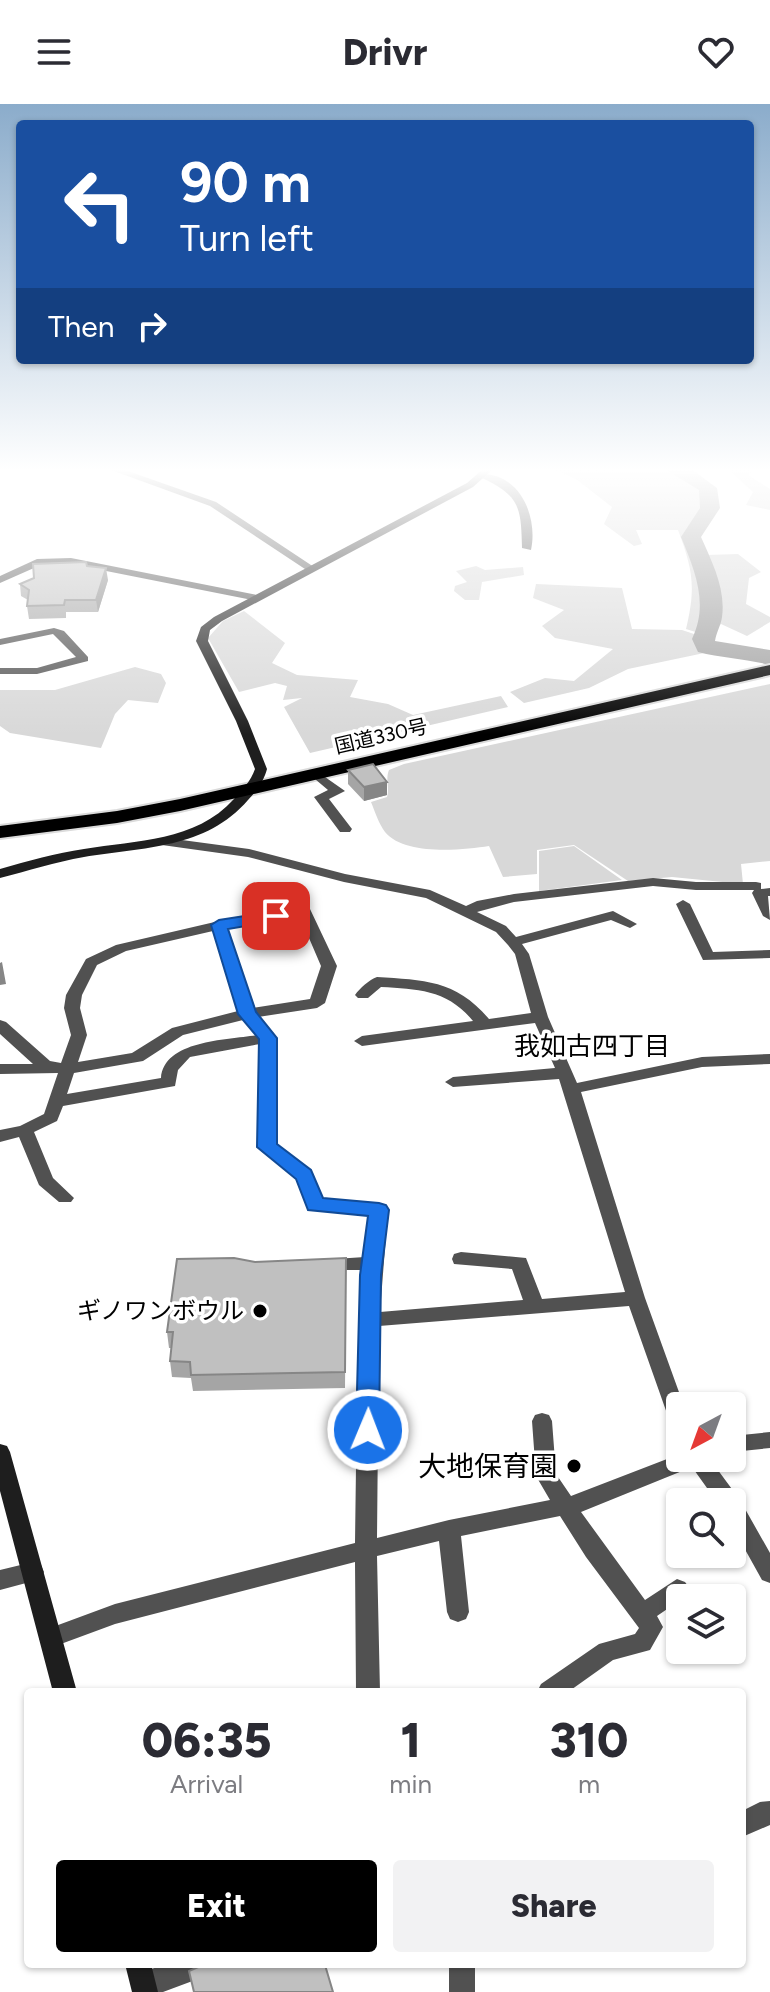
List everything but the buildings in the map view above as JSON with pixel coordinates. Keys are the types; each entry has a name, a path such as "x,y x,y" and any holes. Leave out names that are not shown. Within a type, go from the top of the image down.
{"highway":[{"name":"国道330号","path":"0,832 117,817 634,690 770,660"},
{"name":"国道330号","path":"0,821 315,774 770,670"}],"main road":[{"path":"0,874 85,853 167,842 225,819 255,782 259,764 242,721 202,641 208,626 332,558"},
{"path":"0,1452 64,1688"}],"street":[{"path":"295,558 312,569"},
{"path":"0,580 41,561 71,561 257,598"},
{"path":"0,642 54,631 60,633 84,659 37,671 0,671"},
{"path":"315,774 338,791 321,797 345,829"},
{"path":"167,842 249,853 344,878 430,894 501,929 513,942 522,954 540,1017 568,1081 636,1298 669,1392"},
{"path":"465,912 482,904 514,898 653,882 763,889"},
{"path":"763,889 759,893 770,916"},
{"path":"683,904 708,957 770,954"},
{"path":"0,1069 64,1069 137,1057 178,1031 247,1014 317,1003 329,966 305,912 219,925 121,948 91,962 74,995 72,1008 79,1035 64,1069 58,1101 51,1117 25,1130 0,1136"},
{"path":"513,942 613,915 630,924"},
{"path":"219,925 247,1014 268,1038 267,1147 304,1175 315,1205 379,1210 372,1263 370,1320 366,1550 368,1688"},
{"path":"363,995 377,982 438,985 473,1009 485,1025"},
{"path":"362,1041 540,1017"},
{"path":"0,1025 15,1036 35,1060 64,1069"},
{"path":"58,1101 169,1082 170,1069 185,1053 268,1038"},
{"path":"453,1082 568,1081 702,1062 770,1059"},
{"path":"25,1130 45,1181 65,1198"},
{"path":"461,1259 519,1263 535,1306"},
{"path":"300,1266 372,1263"},
{"path":"370,1320 636,1298"},
{"path":"542,1421 546,1476 594,1550 652,1627 642,1643 607,1651 555,1688"},
{"path":"746,1443 770,1440"},
{"path":"50,1638 115,1614 449,1529 567,1506 666,1469"},
{"path":"705,1472 717,1488"},
{"path":"449,1529 458,1612"},
{"path":"746,1532 770,1573"},
{"path":"0,1580 33,1572"},
{"path":"643,1614 666,1597"},
{"path":"746,1823 760,1814 770,1813"},
{"path":"142,1980 189,1968"},
{"path":"462,1968 462,1992"}],"shaded area":[{"path":"687,558 743,558 761,572 749,578 746,604 770,617 770,622 747,636 721,624 708,636 686,629 691,579"},
{"path":"476,566 485,570 523,567 524,575 482,582 479,600 465,600 454,591 455,586 467,582 456,571"},
{"path":"536,584 622,588 632,629 682,630 712,640 709,652 628,669 589,688 524,703 510,692 545,678 574,681 613,649 555,638 542,626 564,610 533,598"},
{"path":"244,611 285,643 272,663 297,675 358,680 350,697 388,704 413,715 501,696 508,707 310,753 284,707 302,698 283,700 287,686 275,683 239,692 208,638 223,621"},
{"path":"135,667 161,674 166,683 158,703 128,700 115,714 101,748 10,733 0,726 0,690 55,690"},
{"path":"770,684 770,861 741,864 743,884 672,877 628,881 574,845 537,850 537,874 503,877 489,846 434,850 394,840 383,829 371,802 387,797 389,770 404,764"},
{"path":"574,846 622,880 539,891 539,851"}],"waterway":[{"path":"700,558 711,601 709,627 703,639 706,647 753,652 770,658"}],"place":[{"name":"ギノワンボウル","path":"260,1311"},
{"name":"大地保育園","path":"574,1466"}],"district":[{"name":"我如古四丁目","path":"592,1046"}],"route":[{"path":"276,916 219,925 247,1014 268,1038 267,1147 304,1175 315,1205 379,1210 371,1275 368,1430"}]}
